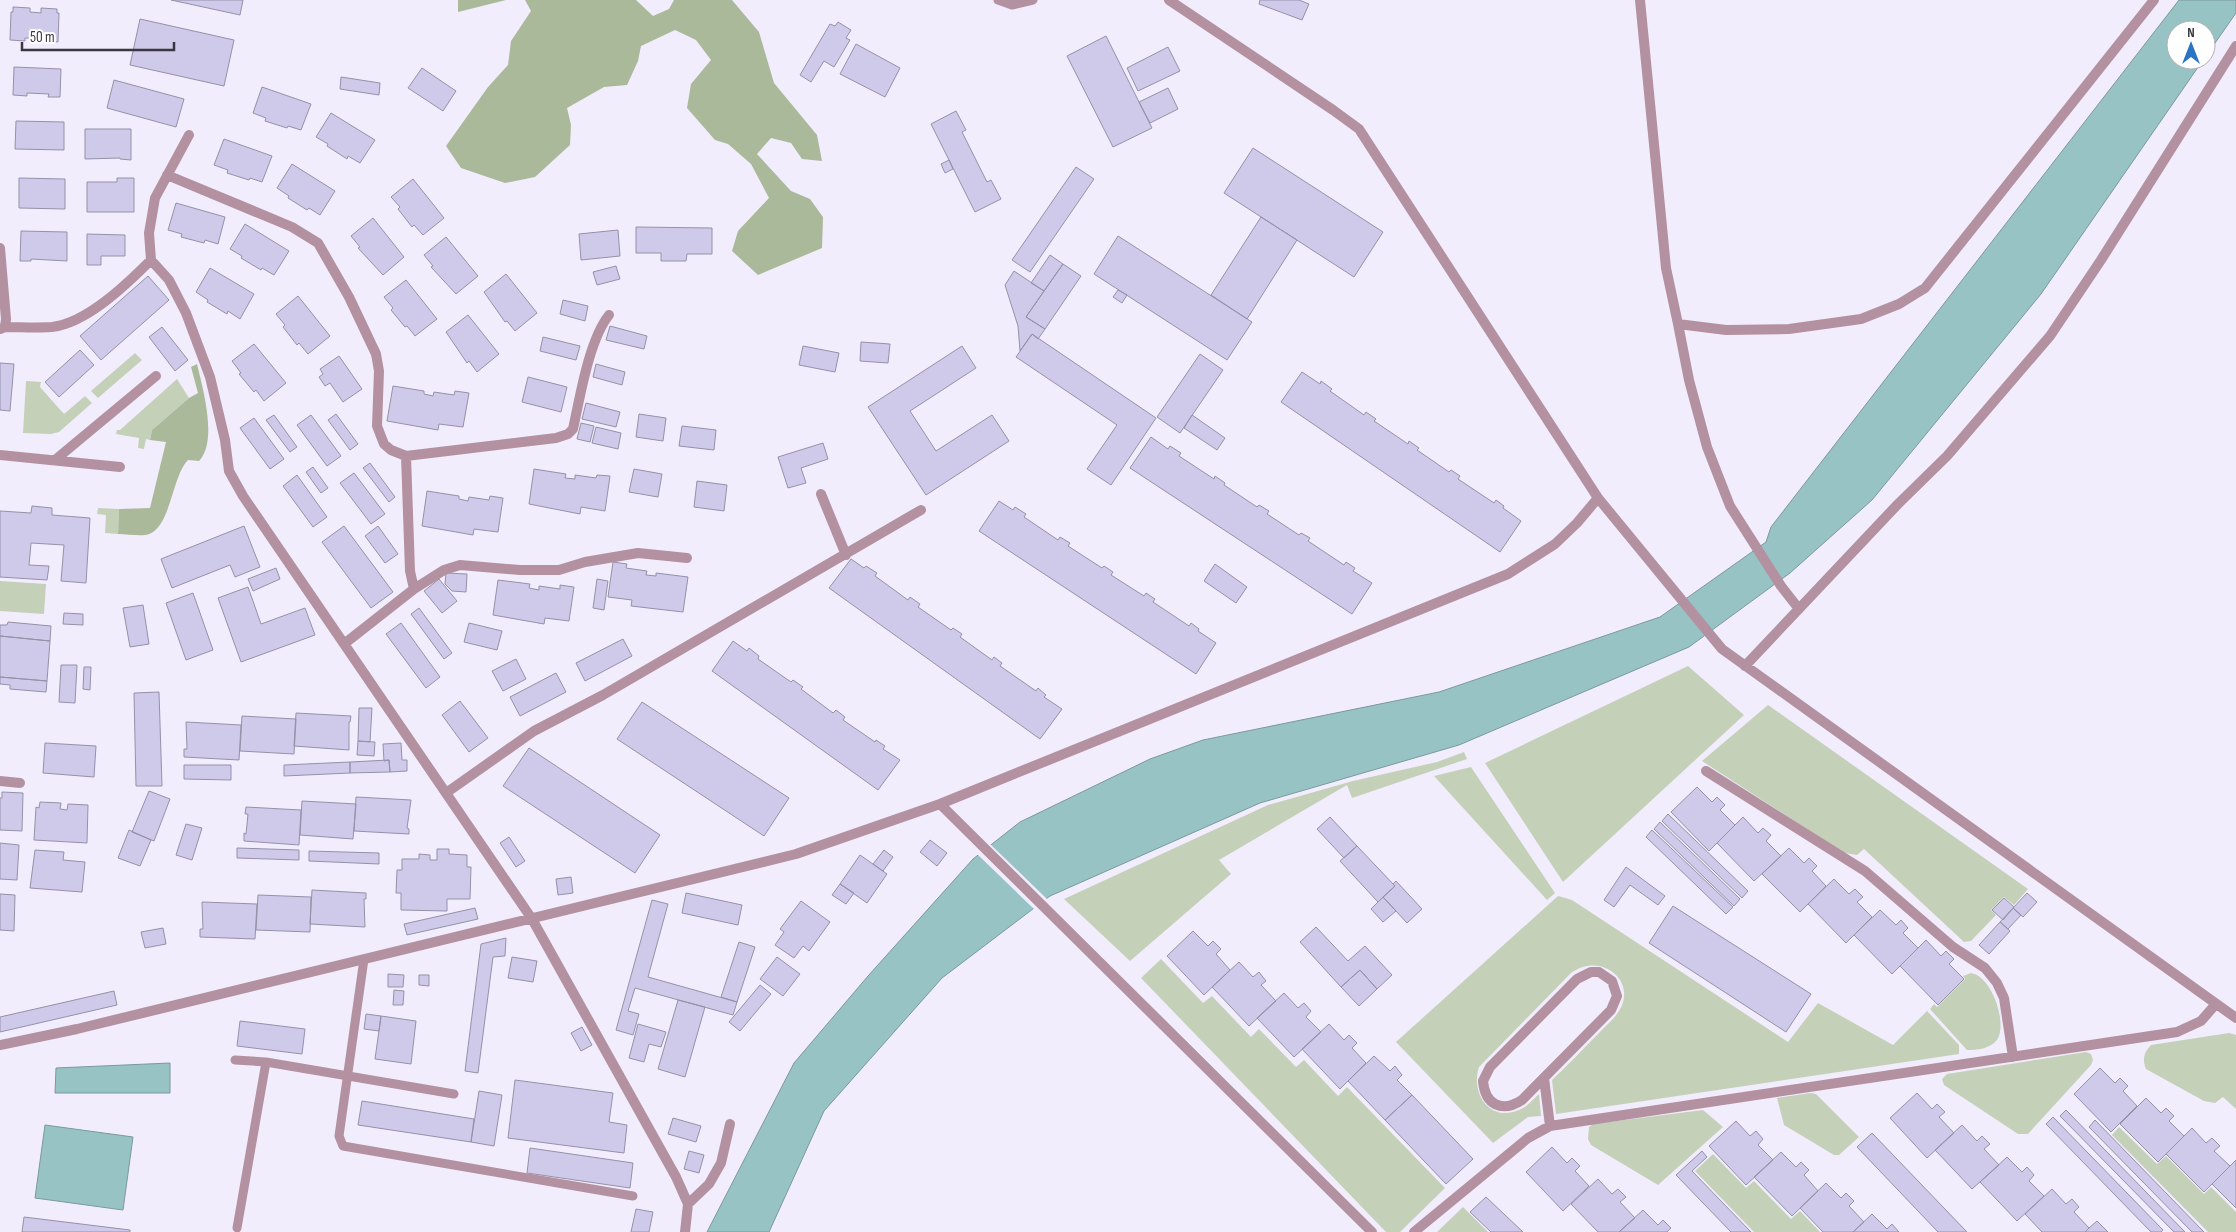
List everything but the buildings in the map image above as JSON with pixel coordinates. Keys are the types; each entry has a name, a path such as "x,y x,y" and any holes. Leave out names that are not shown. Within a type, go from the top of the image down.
{"street":[{"path":"1169,0 1359,129 1598,498 1722,649 2236,1018"},
{"path":"1640,0 1666,268 1689,380 1710,456 1730,506 1781,586 1800,609"},
{"path":"1678,324 1726,330 1807,327 1861,318 1900,304 1925,288 2154,0"},
{"path":"1745,666 1885,518 1947,456 2050,336 2106,252 2236,46"},
{"path":"188,135 166,175 156,198 149,233 151,260 169,280 186,313 210,377 229,471 243,496 532,919 676,1177 688,1204 684,1232"},
{"path":"166,175 292,227 318,243 349,298 376,354 379,371 377,426 384,444 391,450 406,456 556,438 568,434 572,429 590,357 608,315"},
{"path":"0,248 2,328 54,327 87,314 136,275 151,260"},
{"path":"55,460 156,376"},
{"path":"0,455 120,467"},
{"path":"406,456 410,571 414,589"},
{"path":"821,494 846,555"},
{"path":"0,1045 77,1029 796,854 940,804 1508,574 1556,544 1598,498"},
{"path":"446,793 534,731 604,695 921,510"},
{"path":"344,644 414,589 444,570 460,565 520,570 559,570 585,562 638,552 687,558"},
{"path":"1706,771 1865,872 1953,946 1985,968 1997,982 2004,998 2012,1057"},
{"path":"0,781 20,782"},
{"path":"940,804 1372,1232"},
{"path":"1591,972 1606,975 1616,988 1616,1004 1544,1078 1522,1100 1508,1107 1492,1103 1484,1090 1483,1081 1490,1067 1577,979 1591,972"},
{"path":"1414,1232 1528,1138 1550,1126 2177,1032 2201,1021 2216,1005"},
{"path":"1544,1078 1550,1126"},
{"path":"688,1204 709,1184 721,1163 730,1124"}],"lane":[{"path":"998,0 1012,5 1033,0"},
{"path":"364,959 339,1136 342,1146 633,1196"},
{"path":"235,1060 266,1062 454,1094"},
{"path":"237,1228 266,1062"}],"shaded area":[{"path":"458,0 506,0 458,12"},
{"path":"525,0 636,0 653,16 669,9 674,0 732,0 759,32 774,83 817,135 822,161 802,159 791,143 771,138 757,154 791,191 810,199 823,217 822,248 758,275 732,251 738,231 769,198 751,164 728,144 715,140 687,108 691,84 711,60 696,40 675,30 641,46 638,61 627,85 604,87 567,108 571,125 570,145 535,177 505,183 461,168 446,146 488,87 508,65 511,41 531,11"},
{"path":"2179,0 2236,0 2236,13 2216,42 2216,20 2166,20 2166,70 2196,70 2041,294 1872,500 1790,573 1689,647 1459,745 1260,803 1050,896 942,978 824,1111 769,1232 707,1232 794,1063 868,976 973,859 1020,822 1150,759 1203,740 1439,692 1660,617 1766,542 1771,527"},
{"path":"135,353 142,360 98,398 91,391"},
{"path":"197,364 207,414 208,441 205,452 199,461 188,460 182,468 166,514 154,532 145,535 118,534 119,509 150,508 166,442 150,440 152,430 189,398 198,393 191,367"},
{"path":"177,379 189,398 152,430 150,440 146,439 144,449 138,448 139,438 116,434 117,430 120,430"},
{"path":"26,381 41,382 40,387 64,414 85,396 92,403 59,432 51,434 23,433"},
{"path":"98,508 119,509 118,534 105,533 106,515 97,514"},
{"path":"0,581 46,584 44,614 0,611"},
{"path":"1688,666 1744,715 1563,882 1485,763"},
{"path":"1768,705 2028,889 2014,905 2004,897 1991,910 1996,915 1971,941 1964,942 1864,849 1857,855 1844,853 1702,761"},
{"path":"1464,752 1467,759 1352,798 1347,785 1219,860 1231,874 1130,961 1064,899 1268,805 1353,781 1437,762"},
{"path":"1471,767 1555,893 1547,900 1434,776"},
{"path":"1558,896 1572,900 1788,1042 1818,1003 1893,1045 1927,1011 1959,1045 1959,1054 1556,1114 1552,1080 1614,1018 1624,1000 1624,989 1620,980 1613,972 1604,967 1594,965 1582,967 1571,973 1479,1067 1477,1077 1480,1096 1485,1104 1492,1109 1501,1113 1510,1113 1524,1108 1539,1094 1541,1116 1528,1117 1493,1143 1396,1042"},
{"path":"1161,959 1203,1003 1212,996 1251,1037 1259,1029 1296,1067 1304,1060 1338,1096 1347,1087 1445,1188 1400,1232 1386,1232 1141,978"},
{"path":"1971,973 1979,976 1991,991 2001,1023 2000,1033 1994,1043 1983,1048 1967,1050 1930,1009 1934,1004 1937,1007 1965,979 1963,976"},
{"path":"2229,1033 2236,1035 2236,1109 2223,1097 2215,1103 2204,1101 2146,1069 2144,1056 2151,1045"},
{"path":"2086,1052 2091,1054 2093,1060 2091,1065 2028,1134 2018,1134 1944,1085 1942,1079 1947,1074"},
{"path":"170,1063 170,1093 55,1093 56,1068"},
{"path":"1811,1093 1816,1094 1859,1137 1839,1155 1834,1155 1784,1125 1777,1098"},
{"path":"1703,1110 1723,1127 1658,1185 1591,1145 1588,1139 1589,1127 1593,1124"},
{"path":"45,1125 133,1137 123,1210 35,1198"},
{"path":"2119,1127 2157,1164 2166,1156 2204,1194 2211,1187 2236,1212 2236,1232 2208,1232 2112,1135"},
{"path":"1713,1154 1746,1188 1754,1181 1791,1219 1800,1211 1820,1232 1754,1232 1695,1171"},
{"path":"1463,1207 1488,1232 1437,1232"}],"pier":[{"path":"989,843 1048,900 1035,910 976,853"}]}
